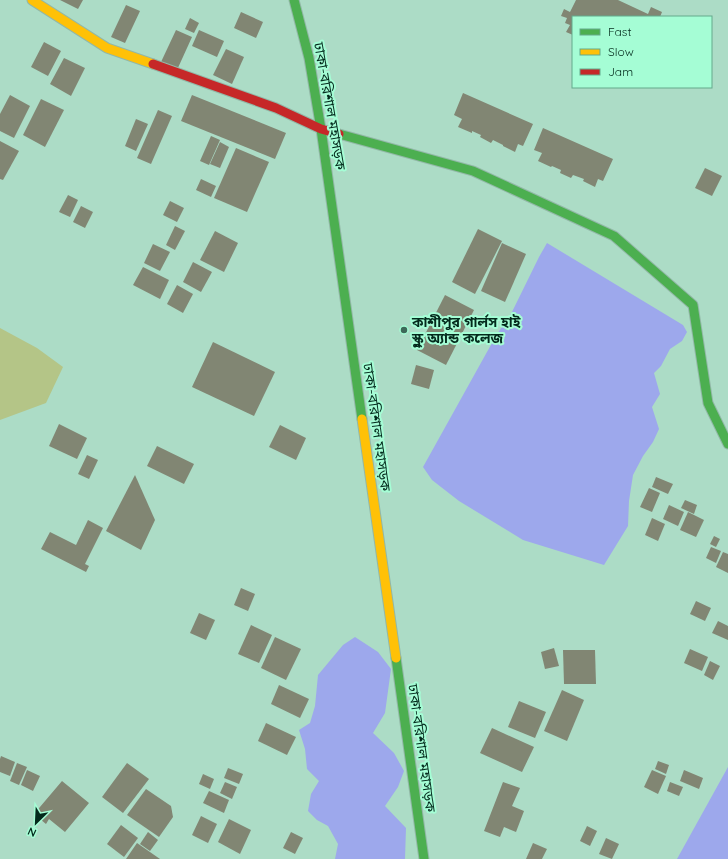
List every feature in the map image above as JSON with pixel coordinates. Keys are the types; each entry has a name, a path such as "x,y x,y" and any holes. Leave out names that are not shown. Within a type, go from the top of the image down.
{"main road":[{"path":"32,0 107,48 276,108 321,130 473,171 614,236 693,305 708,403 728,444"},
{"name":"ঢাকা-বরিশাল মহাসড়ক","path":"294,0 309,58 321,130 424,859"}],"green space":[{"path":"0,328 37,348 63,367 46,403 0,420"}],"water":[{"path":"547,243 683,325 687,332 682,341 670,349 661,366 654,373 660,394 652,407 659,429 633,475 629,501 628,526 604,565 523,540 459,501 432,480 423,467 497,334 511,314"},
{"path":"355,637 378,652 391,669 385,713 373,733 394,753 404,771 398,787 385,806 406,828 405,859 335,859 338,844 328,826 317,820 308,811 311,794 319,781 307,769 305,749 299,730 310,723 315,706 318,675 343,645"},
{"path":"728,767 728,859 677,859"}],"building":[{"path":"60,0 83,0 78,9"},
{"path":"576,0 618,0 648,14 651,7 662,12 660,16 572,16 572,35 566,32 570,25 565,23 567,18 561,16 564,9 570,12"},
{"path":"126,5 140,11 125,43 111,37"},
{"path":"241,12 263,22 256,38 234,28"},
{"path":"190,18 199,23 194,33 185,29"},
{"path":"176,30 192,37 177,70 161,62"},
{"path":"199,30 224,41 217,57 192,46"},
{"path":"44,42 61,51 48,76 31,67"},
{"path":"226,49 244,57 232,84 213,75"},
{"path":"64,58 85,68 71,96 50,84"},
{"path":"463,93 533,124 523,146 518,144 515,152 493,140 491,143 480,137 481,135 458,127 462,119 454,115"},
{"path":"10,95 30,106 14,138 0,131 0,114"},
{"path":"192,95 286,133 275,159 181,121"},
{"path":"41,99 64,110 45,147 23,135"},
{"path":"158,110 172,116 151,164 137,158"},
{"path":"136,119 148,124 136,151 125,146"},
{"path":"543,128 613,159 603,181 598,179 595,187 583,181 584,179 573,175 571,178 560,173 561,170 538,161 542,153 534,150"},
{"path":"211,136 220,140 209,165 200,161"},
{"path":"0,141 19,151 3,180 0,179"},
{"path":"220,142 229,147 220,168 210,164"},
{"path":"236,148 269,162 247,212 214,198"},
{"path":"705,168 722,176 712,196 695,188"},
{"path":"201,179 216,186 211,197 196,190"},
{"path":"68,195 78,200 70,217 59,212"},
{"path":"170,201 184,208 177,222 163,215"},
{"path":"81,206 93,212 85,228 73,222"},
{"path":"175,226 185,231 175,250 166,245"},
{"path":"478,229 502,241 475,294 452,282"},
{"path":"215,231 238,243 224,272 200,260"},
{"path":"502,243 526,254 505,302 481,291"},
{"path":"153,244 170,252 160,271 144,263"},
{"path":"193,262 212,272 201,292 183,282"},
{"path":"143,267 169,280 160,299 133,285"},
{"path":"177,285 193,294 183,313 167,304"},
{"path":"445,295 474,310 446,365 417,350"},
{"path":"213,342 275,372 254,416 192,387"},
{"path":"416,365 434,370 429,389 411,384"},
{"path":"59,424 87,438 77,459 49,446"},
{"path":"280,425 306,438 296,460 269,447"},
{"path":"157,446 194,464 184,484 147,466"},
{"path":"87,455 98,460 89,479 78,474"},
{"path":"135,475 155,520 141,550 106,531"},
{"path":"656,477 673,484 668,494 652,487"},
{"path":"649,488 660,493 652,512 640,507"},
{"path":"685,500 697,505 694,514 681,508"},
{"path":"669,505 684,512 678,526 663,519"},
{"path":"688,512 704,520 696,537 680,530"},
{"path":"652,518 665,524 658,541 645,535"},
{"path":"88,520 103,528 85,564 89,566 86,572 41,549 50,532 76,545"},
{"path":"714,536 720,539 716,547 710,544"},
{"path":"711,547 721,551 716,563 706,558"},
{"path":"723,552 728,554 728,573 716,567"},
{"path":"241,588 255,594 248,611 234,605"},
{"path":"696,601 711,608 705,621 690,614"},
{"path":"199,613 215,620 206,640 190,633"},
{"path":"718,621 728,626 728,640 712,633"},
{"path":"251,625 272,635 259,663 238,654"},
{"path":"275,637 301,649 286,680 261,668"},
{"path":"554,648 559,666 545,669 541,652"},
{"path":"690,649 708,657 702,671 684,663"},
{"path":"563,650 595,650 596,684 564,684"},
{"path":"710,661 720,666 713,680 704,675"},
{"path":"279,685 309,699 300,718 271,704"},
{"path":"562,690 584,700 567,741 544,731"},
{"path":"519,701 546,712 535,738 508,727"},
{"path":"266,723 296,737 287,755 258,741"},
{"path":"492,728 534,747 522,772 480,753"},
{"path":"1,756 15,762 10,776 0,772"},
{"path":"658,761 669,765 666,774 655,769"},
{"path":"17,763 27,767 19,785 10,781"},
{"path":"127,763 149,779 123,813 102,797"},
{"path":"228,768 243,774 239,784 224,778"},
{"path":"27,770 40,776 33,791 21,785"},
{"path":"652,770 666,776 658,794 644,787"},
{"path":"684,770 703,778 699,789 680,781"},
{"path":"203,774 214,779 210,789 199,784"},
{"path":"62,781 89,803 65,832 49,819 46,824 34,814"},
{"path":"225,782 237,787 232,799 220,793"},
{"path":"503,782 520,788 512,806 524,811 516,832 504,827 500,837 484,831"},
{"path":"670,782 683,787 679,796 667,791"},
{"path":"146,789 171,806 173,817 159,837 127,815"},
{"path":"209,791 229,800 224,813 203,803"},
{"path":"201,816 217,824 208,843 192,835"},
{"path":"229,819 251,830 240,854 218,842"},
{"path":"121,825 138,838 124,857 107,844"},
{"path":"587,826 597,831 590,846 580,841"},
{"path":"148,832 158,840 150,851 140,844"},
{"path":"291,832 303,838 295,854 283,848"},
{"path":"606,838 619,844 612,859 599,854"},
{"path":"137,843 160,859 126,859"},
{"path":"533,843 547,849 542,859 526,859"}],"traffic: fast":[{"path":"294,0 309,58 321,129 362,419"},
{"path":"339,134 473,171 614,236 693,305 708,403 728,444"},
{"path":"396,658 424,859"}],"traffic: slow":[{"path":"32,0 107,48 153,64"},
{"path":"362,419 396,658"}],"traffic: jam":[{"path":"153,64 276,108 321,129 339,134"}],"place":[{"name":"কাশীপুর গার্লস হাই স্কুল অ্যান্ড কলেজ","path":"404,330"}]}
